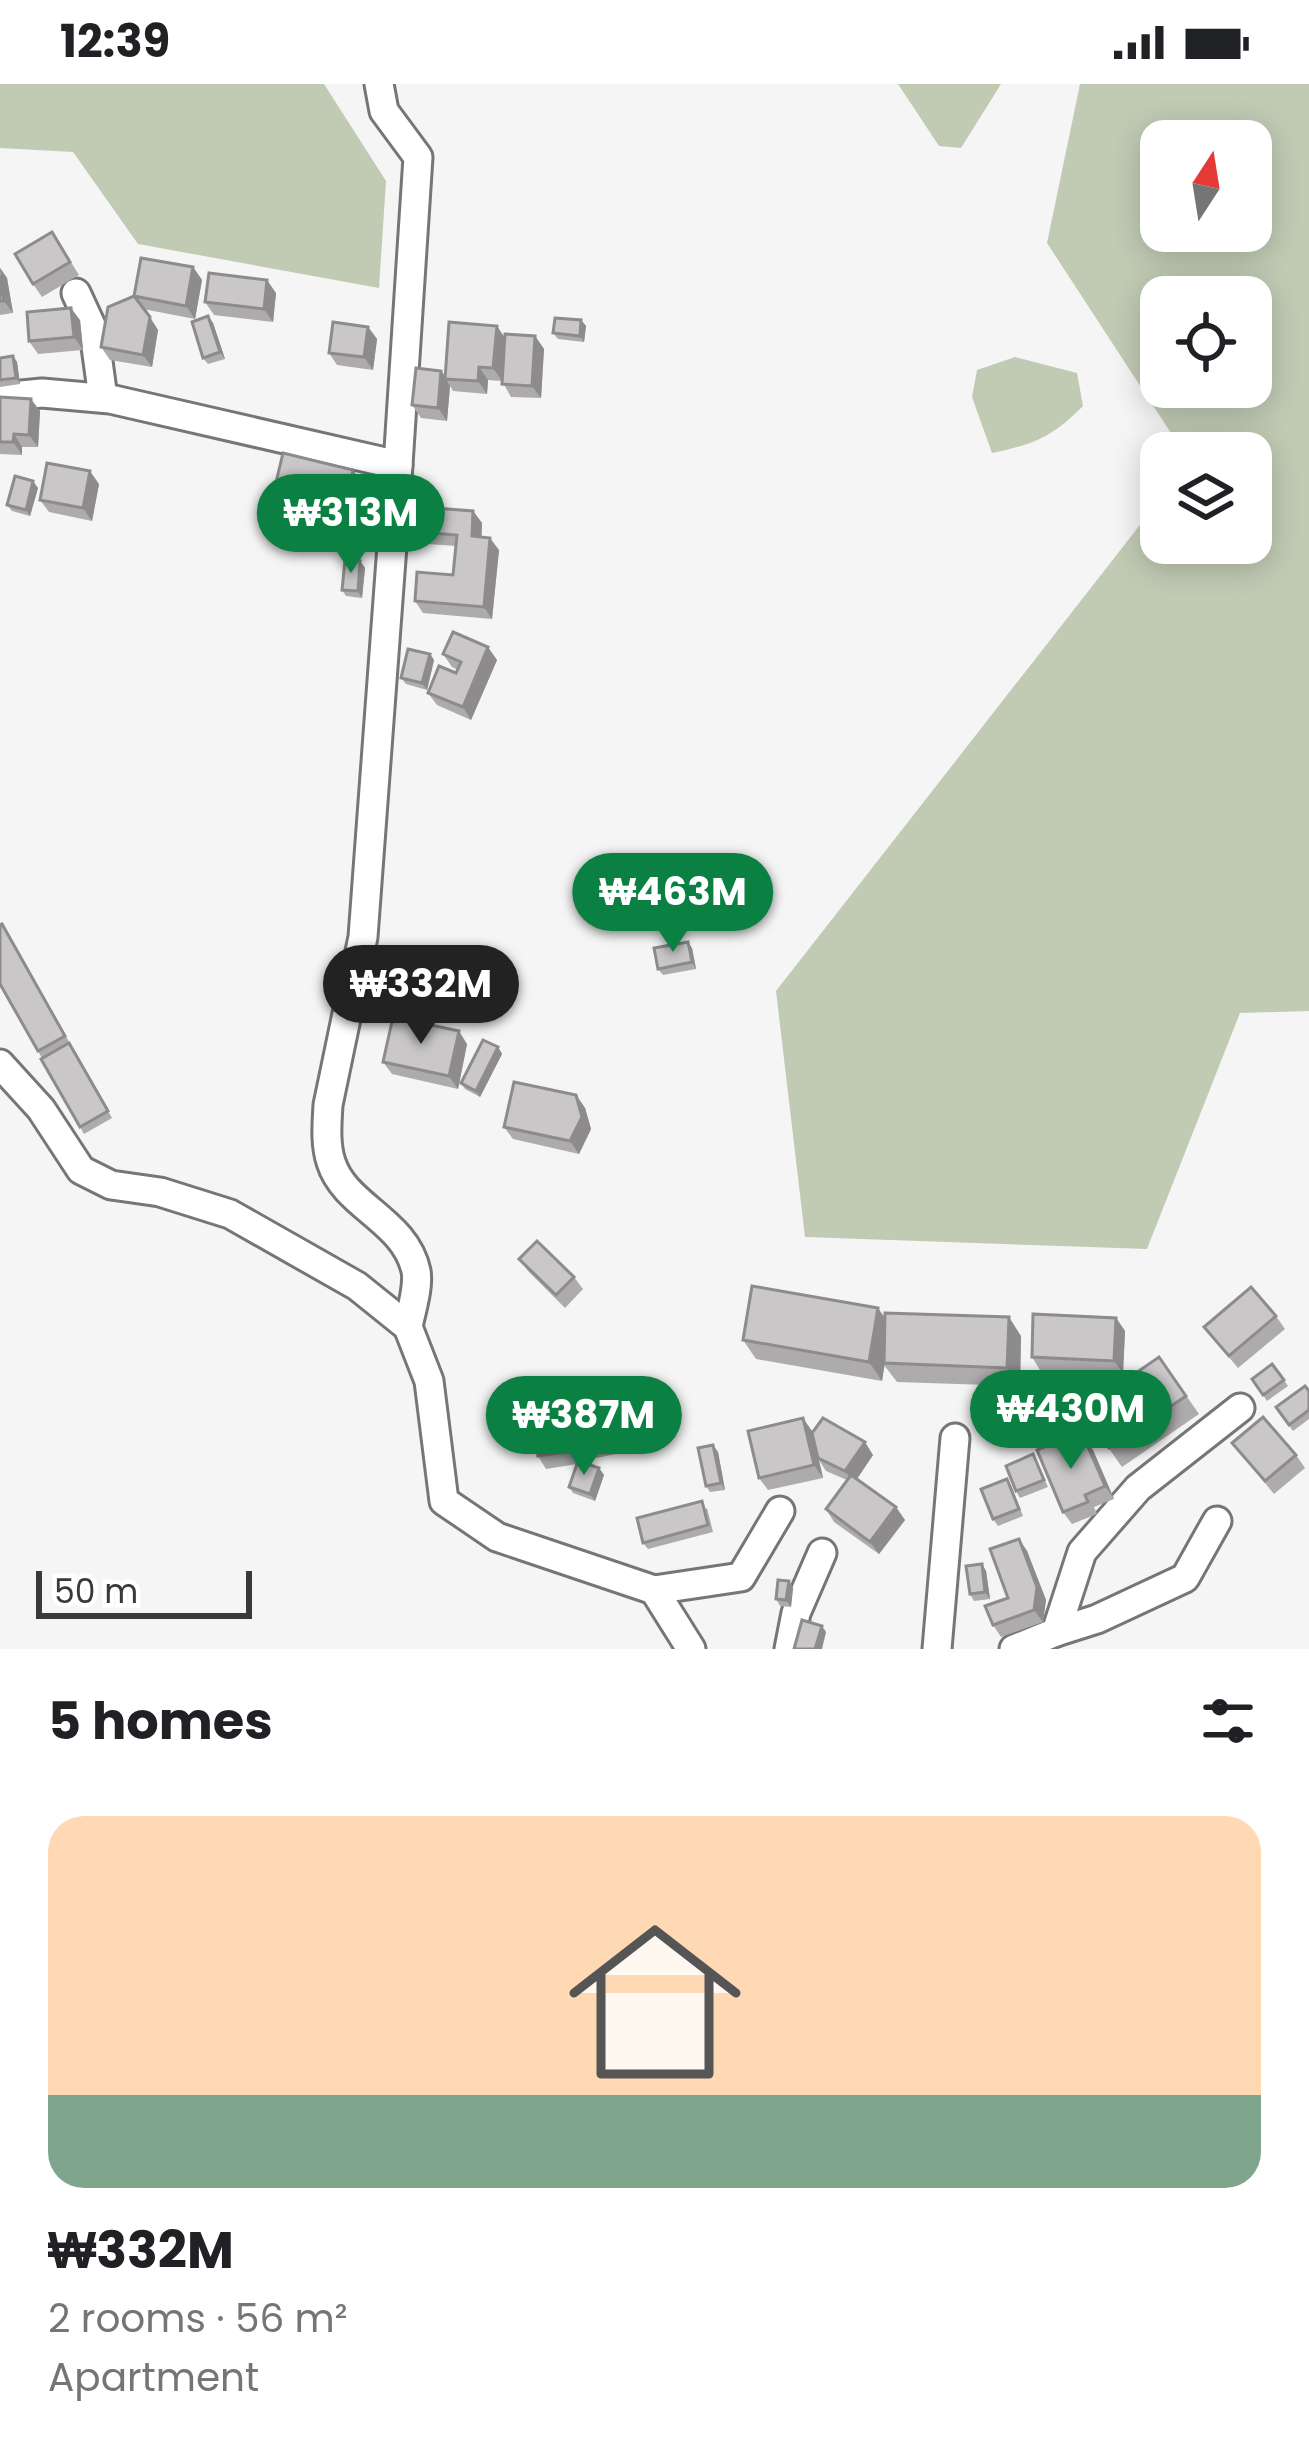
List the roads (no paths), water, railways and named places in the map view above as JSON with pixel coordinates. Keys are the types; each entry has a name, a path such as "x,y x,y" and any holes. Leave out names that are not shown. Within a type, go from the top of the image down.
{"street":[{"path":"379,84 384,111 418,157 362,938 328,1105 327,1133 331,1165 360,1200 402,1236 417,1274 408,1327"},
{"path":"76,293 94,332 104,398"},
{"path":"0,397 42,393 104,398 398,465"},
{"path":"0,1064 41,1109 81,1170 111,1185 160,1192 230,1214 357,1286 408,1327 430,1381 444,1501 497,1537 654,1590 741,1577 780,1511"},
{"path":"1056,1632 1082,1552 1138,1488 1240,1408"},
{"path":"938,1649 955,1438"},
{"path":"1014,1649 1097,1619 1184,1578 1217,1520"},
{"path":"789,1649 796,1613 822,1553"},
{"path":"654,1590 691,1649"}]}
